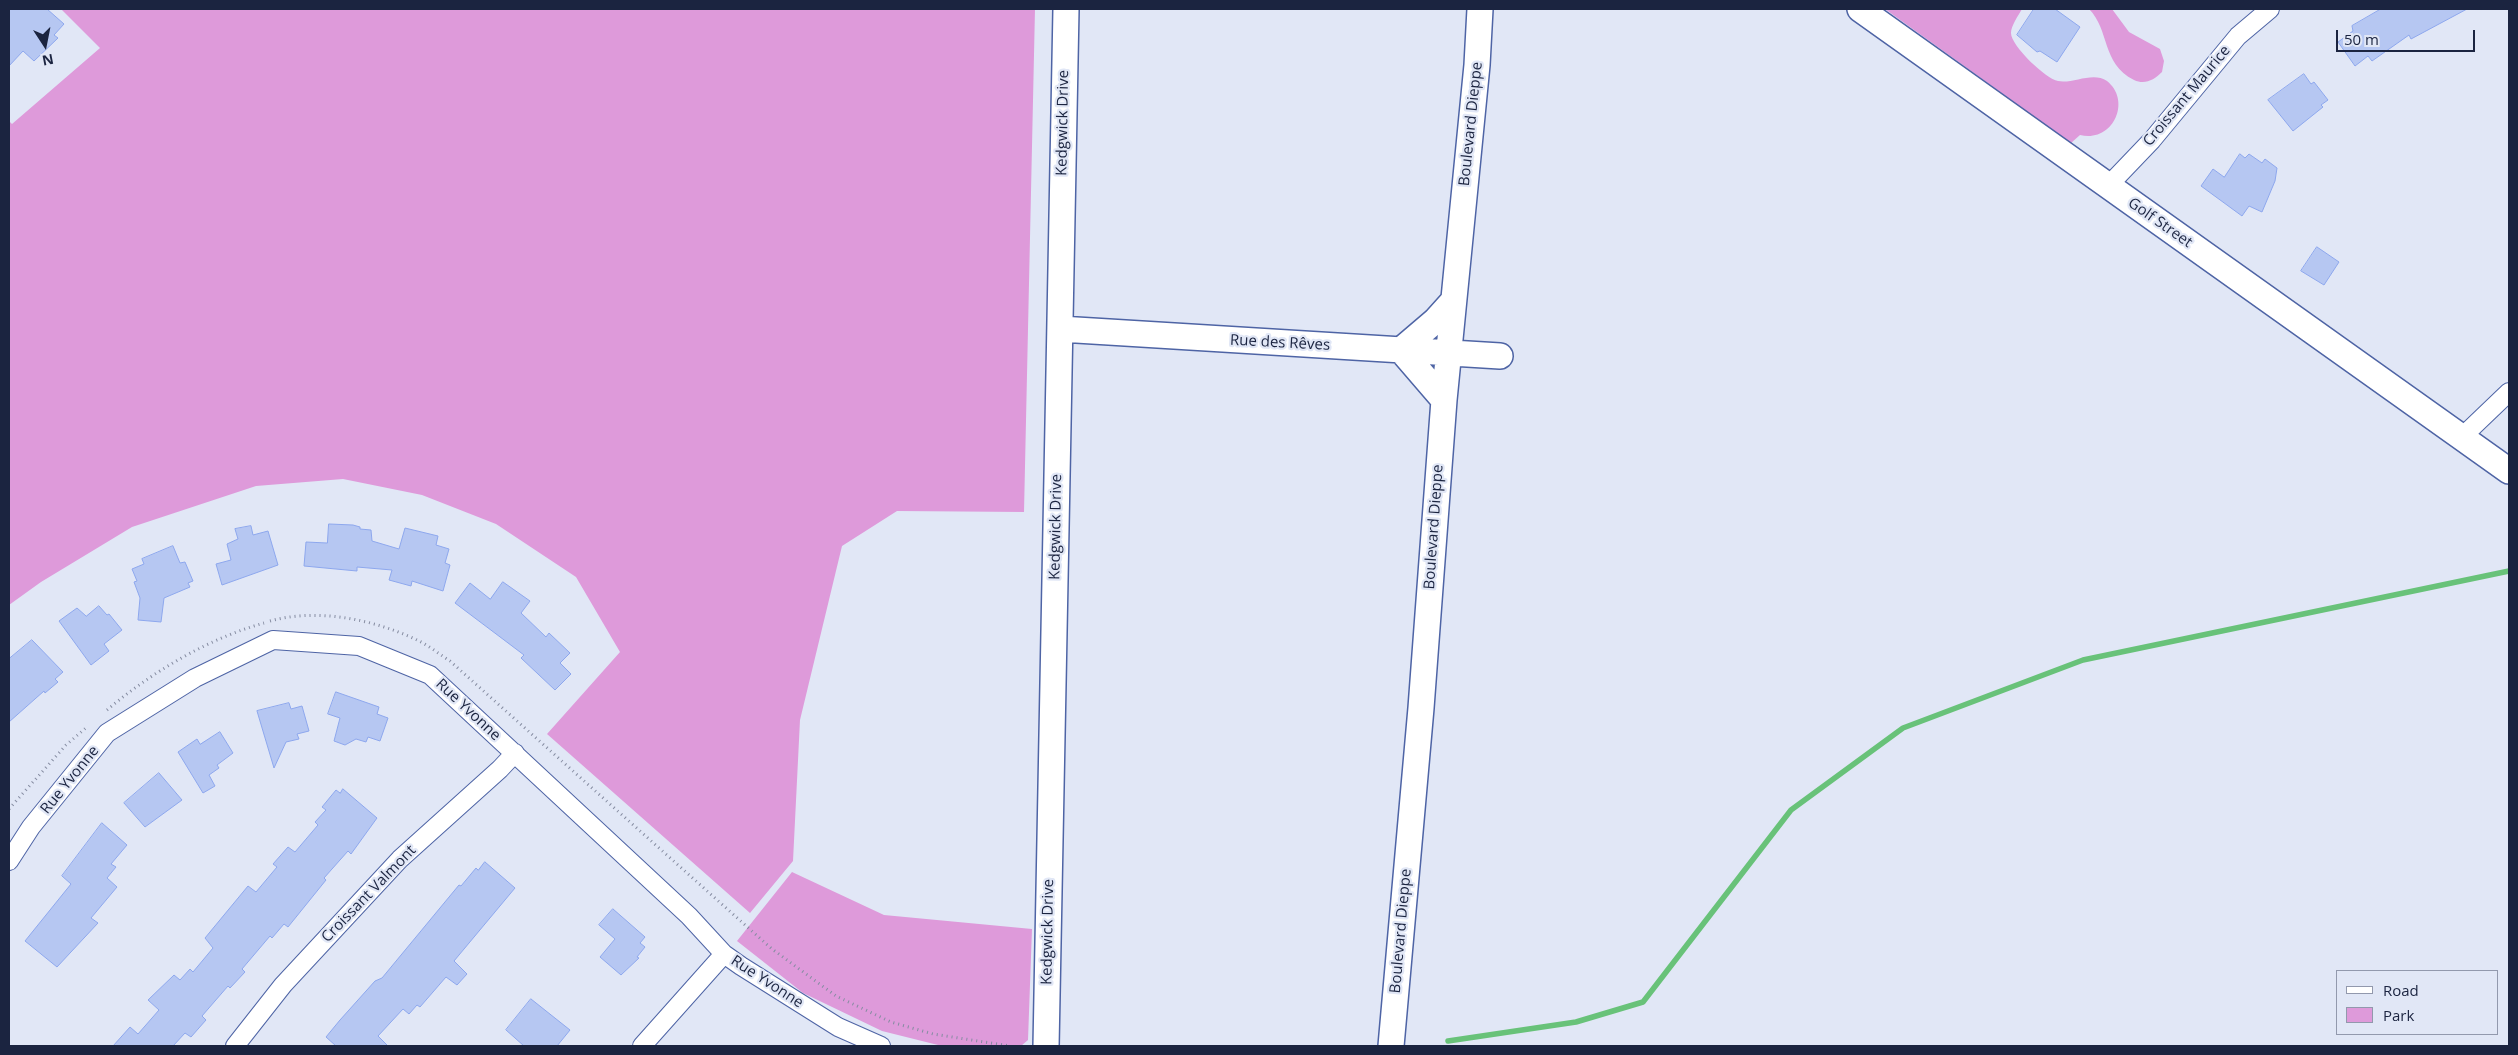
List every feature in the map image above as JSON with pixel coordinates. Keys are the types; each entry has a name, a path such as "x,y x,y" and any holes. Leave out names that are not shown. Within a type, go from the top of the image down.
{"street":[{"name":"Kedgwick Drive","path":"1046,1046 1066,9"},
{"name":"Boulevard Dieppe","path":"1391,1046 1420,718 1444,400 1477,65 1480,9"},
{"name":"Golf Street","path":"1860,9 2509,470"},
{"name":"Croissant Maurice","path":"2108,186 2152,140 2238,36 2270,9"},
{"path":"1444,400 1401,350 1453,302"},
{"name":"Rue des Rêves","path":"1060,329 1500,356"},
{"path":"2462,437 2509,392"},
{"name":"Rue Yvonne","path":"9,861 31,827 107,733 195,678 273,640 359,646 430,675 689,916 724,954 838,1027 881,1046"},
{"name":"Croissant Valmont","path":"235,1046 283,985 400,859 500,769 515,753"},
{"path":"642,1046 724,954"}],"green space":[{"path":"61,9 1035,9 1024,512 897,511 842,546 800,720 793,861 750,913 547,734 620,652 576,577 496,524 422,495 343,479 256,486 132,527 41,582 9,605 9,121 12,124 100,48"},
{"path":"1885,9 2022,9 2011,30 2017,46 2038,68 2058,81 2096,77 2107,81 2114,89 2118,99 2115,119 2110,127 2102,133 2092,136 2080,135 2071,143"},
{"path":"2089,9 2112,9 2129,32 2160,49 2164,61 2162,72 2146,82 2134,80 2123,73 2111,56 2096,17"},
{"path":"792,872 884,915 1032,929 1028,1040 1021,1046 942,1046 882,1031 803,993 737,941"}],"building":[{"path":"9,9 47,9 64,24 54,35 58,38 34,61 23,51 9,66"},
{"path":"2034,9 2055,9 2080,27 2057,62 2040,51 2037,52 2017,35"},
{"path":"2381,9 2467,9 2411,39 2409,35 2372,61 2368,56 2355,66 2338,42 2353,31 2352,26"},
{"path":"2304,74 2311,84 2314,82 2328,100 2321,105 2323,107 2293,131 2268,100"},
{"path":"2240,154 2245,158 2249,154 2262,163 2265,159 2277,168 2275,181 2262,212 2249,206 2242,216 2201,186 2213,169 2224,177"},
{"path":"2317,247 2339,262 2324,285 2301,271"},
{"path":"329,524 353,525 360,527 360,529 371,530 372,541 399,549 405,528 438,536 436,545 449,549 445,563 450,565 443,591 412,581 411,586 389,580 392,570 357,567 357,571 304,566 306,542 327,543"},
{"path":"251,526 253,535 268,531 278,565 222,585 216,564 231,560 227,544 238,539 235,529"},
{"path":"173,546 180,563 185,562 193,581 188,583 190,587 164,598 161,622 138,620 140,598 134,582 137,581 132,569 144,564 142,559"},
{"path":"503,582 530,601 521,613 546,637 549,633 570,653 560,663 571,674 555,690 521,658 524,655 455,603 470,583 490,599"},
{"path":"99,606 107,615 109,614 122,630 104,644 109,651 91,665 59,621 77,608 86,616"},
{"path":"32,640 63,672 55,679 58,682 45,693 44,691 9,722 9,659"},
{"path":"336,692 379,707 377,714 388,718 380,741 368,737 366,742 356,739 345,745 334,741 340,718 328,714"},
{"path":"289,703 291,709 302,706 309,731 297,734 299,739 286,742 274,768 257,711"},
{"path":"220,732 233,753 217,765 219,768 209,775 215,786 203,793 178,752 197,739 200,744"},
{"path":"159,773 182,800 145,827 124,803"},
{"path":"343,789 377,818 351,854 348,851 324,878 326,880 288,927 284,924 272,938 270,936 242,969 245,972 230,988 228,986 202,1016 206,1020 191,1037 185,1033 173,1046 113,1046 130,1027 138,1034 159,1010 148,1000 174,975 180,980 190,969 193,972 213,948 205,938 248,886 256,892 277,867 273,864 288,847 295,852 318,825 315,822 326,810 322,807 336,790 340,793"},
{"path":"102,823 127,845 111,864 116,867 107,878 117,887 91,918 98,923 57,967 25,941 71,884 62,876"},
{"path":"485,862 515,888 454,961 467,974 457,985 446,977 420,1007 417,1005 409,1014 403,1009 378,1036 388,1046 336,1046 326,1037 375,981 382,978 459,885 461,886 476,868 478,870"},
{"path":"613,909 645,937 640,943 645,947 637,957 639,958 621,975 600,957 615,939 599,925"},
{"path":"531,999 570,1030 557,1046 524,1046 506,1030"}],"waterway":[{"path":"1448,1041 1576,1022 1643,1002 1791,810 1903,728 2083,660 2509,571"}]}
